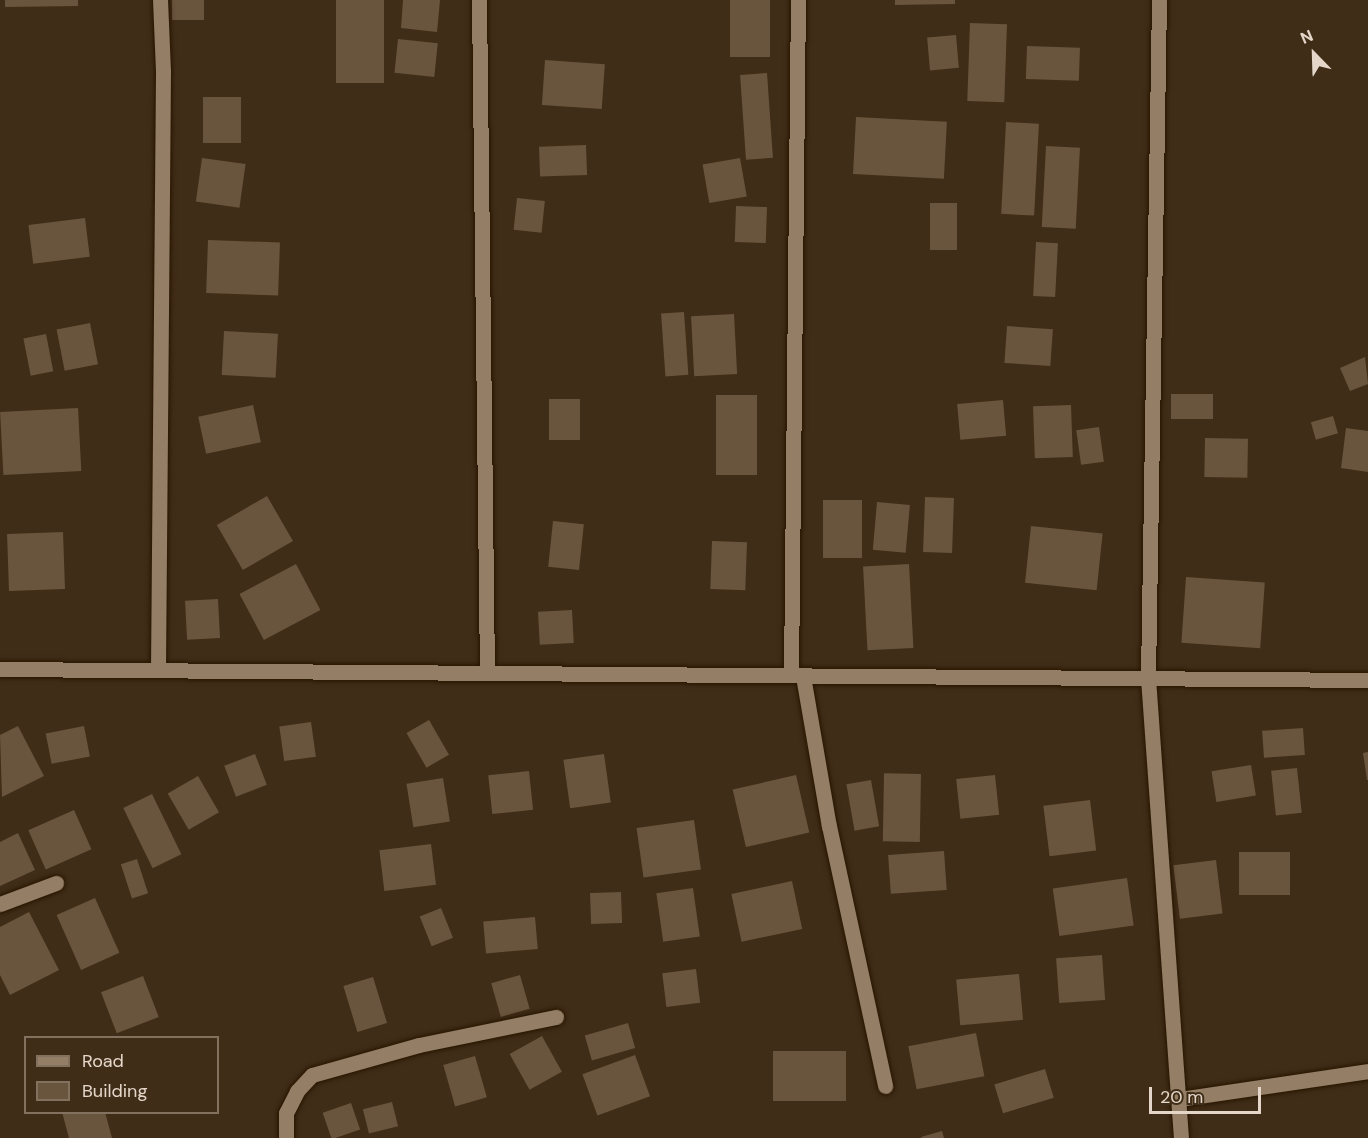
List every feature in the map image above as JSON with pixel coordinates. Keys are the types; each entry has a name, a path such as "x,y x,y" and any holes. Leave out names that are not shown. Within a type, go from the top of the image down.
{"street":[{"path":"158,670 163,83 160,0"},
{"path":"479,0 487,673"},
{"path":"798,0 797,676 885,1086"},
{"path":"1159,0 1148,678 1181,1138"},
{"path":"0,669 1368,680"},
{"path":"0,904 56,883"},
{"path":"286,1138 286,1113 297,1091 312,1075 420,1044 556,1017"},
{"path":"1179,1099 1368,1071"}],"building":[{"path":"5,0 78,0 78,6 5,7"},
{"path":"172,0 204,0 204,20 172,20"},
{"path":"336,0 384,0 384,83 336,83"},
{"path":"403,0 440,0 437,32 401,28"},
{"path":"730,0 770,0 770,57 730,57"},
{"path":"895,0 955,0 955,4 895,5"},
{"path":"970,23 1007,24 1004,102 967,101"},
{"path":"956,35 959,68 930,70 927,38"},
{"path":"398,39 438,43 434,77 394,73"},
{"path":"1027,46 1080,48 1079,81 1026,79"},
{"path":"545,60 605,64 602,109 542,105"},
{"path":"767,73 773,158 746,160 740,75"},
{"path":"203,97 241,97 241,143 203,143"},
{"path":"856,117 947,122 944,179 853,174"},
{"path":"1006,122 1039,124 1034,216 1001,214"},
{"path":"586,145 587,175 540,177 539,147"},
{"path":"1046,146 1080,148 1076,229 1042,227"},
{"path":"202,158 246,164 239,208 196,202"},
{"path":"740,158 747,196 709,203 703,165"},
{"path":"517,198 545,201 542,233 514,230"},
{"path":"930,203 957,203 957,250 930,250"},
{"path":"736,206 767,207 766,243 735,242"},
{"path":"85,218 90,257 33,264 28,225"},
{"path":"208,240 280,243 278,295 206,293"},
{"path":"1036,242 1058,243 1055,297 1033,296"},
{"path":"684,312 688,375 665,376 661,314"},
{"path":"734,314 737,374 694,376 691,316"},
{"path":"90,323 98,364 65,371 57,329"},
{"path":"1007,326 1053,329 1050,366 1004,363"},
{"path":"224,331 278,334 276,378 222,375"},
{"path":"46,334 53,371 31,376 23,338"},
{"path":"1365,357 1368,384 1350,391 1340,368"},
{"path":"1171,394 1213,394 1213,419 1171,419"},
{"path":"716,395 757,395 757,475 716,475"},
{"path":"549,399 580,399 580,440 549,440"},
{"path":"1003,400 1006,436 960,440 957,404"},
{"path":"253,405 261,442 206,454 198,417"},
{"path":"1071,405 1073,457 1035,458 1033,406"},
{"path":"78,408 81,471 3,475 0,412"},
{"path":"1333,416 1338,433 1316,440 1311,422"},
{"path":"1099,427 1104,462 1081,465 1076,430"},
{"path":"1346,428 1368,431 1368,472 1341,468"},
{"path":"1205,438 1248,439 1247,478 1204,477"},
{"path":"267,496 293,541 243,570 217,525"},
{"path":"925,497 954,498 952,553 923,552"},
{"path":"823,500 862,500 862,558 823,558"},
{"path":"877,502 910,505 906,553 873,550"},
{"path":"553,521 584,524 579,570 548,567"},
{"path":"1031,526 1103,534 1097,590 1025,583"},
{"path":"63,532 65,589 9,591 7,534"},
{"path":"712,541 747,542 745,590 710,589"},
{"path":"296,564 320,610 264,640 239,594"},
{"path":"909,564 913,648 867,650 863,566"},
{"path":"1186,577 1265,583 1260,648 1181,643"},
{"path":"218,599 220,638 187,640 185,601"},
{"path":"572,610 574,643 540,645 538,612"},
{"path":"429,720 449,755 426,768 406,733"},
{"path":"311,722 316,757 284,761 279,726"},
{"path":"18,726 44,776 2,797 0,735"},
{"path":"84,726 90,756 52,764 46,733"},
{"path":"1303,728 1305,755 1264,758 1262,731"},
{"path":"1368,752 1368,780 1367,780 1363,753"},
{"path":"255,754 267,785 236,797 224,766"},
{"path":"604,754 611,803 570,808 563,760"},
{"path":"1251,765 1256,796 1216,802 1211,771"},
{"path":"1297,768 1302,813 1276,815 1271,771"},
{"path":"529,771 533,810 492,814 488,775"},
{"path":"884,773 921,774 920,842 883,841"},
{"path":"796,775 809,832 746,847 733,790"},
{"path":"995,775 999,815 960,819 956,779"},
{"path":"198,776 219,812 189,830 168,794"},
{"path":"443,778 450,821 413,827 406,784"},
{"path":"871,780 879,826 855,831 846,784"},
{"path":"152,794 181,854 153,868 123,808"},
{"path":"1090,800 1096,851 1050,856 1043,806"},
{"path":"74,810 91,849 46,870 28,830"},
{"path":"694,820 701,870 644,878 637,828"},
{"path":"18,833 35,870 0,886 0,842"},
{"path":"431,844 436,885 384,891 379,850"},
{"path":"944,851 947,890 891,894 888,855"},
{"path":"1239,852 1290,852 1290,895 1239,895"},
{"path":"137,859 148,893 132,898 121,864"},
{"path":"1216,860 1223,914 1180,919 1173,865"},
{"path":"1127,878 1134,926 1059,936 1053,888"},
{"path":"792,881 802,929 742,942 731,894"},
{"path":"693,888 700,937 663,942 656,893"},
{"path":"621,892 622,923 591,924 590,893"},
{"path":"95,898 119,953 81,970 57,915"},
{"path":"441,908 453,938 432,946 420,917"},
{"path":"29,912 59,970 10,995 0,975 0,927"},
{"path":"535,917 538,949 486,953 483,922"},
{"path":"1102,955 1105,1000 1059,1003 1056,958"},
{"path":"696,969 700,1003 666,1007 662,973"},
{"path":"1019,974 1023,1020 960,1025 956,979"},
{"path":"520,975 530,1009 501,1017 491,983"},
{"path":"143,976 159,1017 117,1033 101,992"},
{"path":"373,977 387,1023 357,1032 343,986"},
{"path":"628,1023 635,1048 592,1060 585,1035"},
{"path":"976,1033 984,1076 917,1089 908,1046"},
{"path":"542,1036 562,1072 530,1090 510,1054"},
{"path":"773,1051 846,1051 846,1101 773,1101"},
{"path":"635,1055 650,1096 597,1115 582,1074"},
{"path":"475,1056 487,1097 455,1106 443,1065"},
{"path":"1045,1069 1054,1098 1003,1113 994,1084"},
{"path":"392,1102 398,1126 369,1134 363,1109"},
{"path":"351,1103 360,1129 331,1138 323,1113"},
{"path":"63,1114 106,1114 112,1138 69,1138"},
{"path":"942,1131 944,1138 921,1137"}]}
